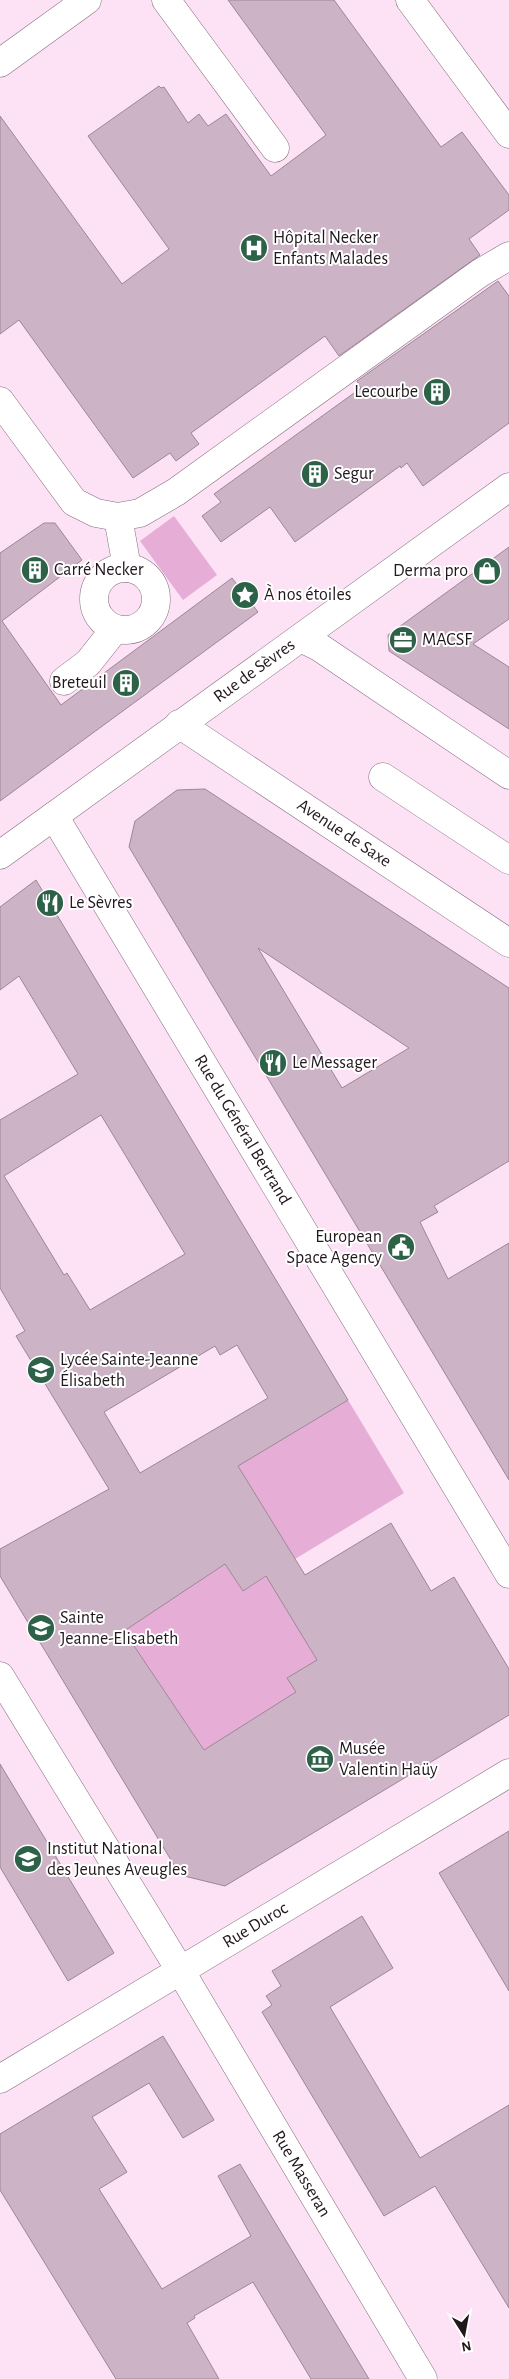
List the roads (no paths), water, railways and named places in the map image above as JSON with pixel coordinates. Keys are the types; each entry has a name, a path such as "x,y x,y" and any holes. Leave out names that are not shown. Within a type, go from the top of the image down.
{"street":[{"path":"0,63 87,0"},
{"path":"166,0 275,148"},
{"path":"410,0 509,134"},
{"path":"0,401 74,502 96,513 118,517 140,513 176,492 432,307 509,256"},
{"name":"Rue de Sèvres","path":"0,855 178,724 301,638 509,487"},
{"path":"118,517 127,568"},
{"path":"118,568 127,568 138,571 147,577 154,587 156,600 153,612 147,621 137,628 115,629 98,616 94,597 97,585 103,576 118,568"},
{"path":"64,681 88,663 115,629"},
{"path":"301,638 319,648 509,775"},
{"name":"Avenue de Saxe","path":"178,724 509,943"},
{"path":"383,777 509,860"},
{"name":"Rue du Général Bertrand","path":"54,816 509,1574"},
{"name":"Rue Masseran","path":"0,1676 180,1970 423,2379"},
{"name":"Rue Duroc","path":"0,2079 509,1773"}],"place":[{"name":"Hôpital Necker Enfants Malades","path":"254,248"},
{"name":"Lecourbe","path":"437,392"},
{"name":"Segur","path":"315,474"},
{"name":"Carré Necker","path":"35,570"},
{"name":"Derma pro","path":"487,571"},
{"name":"À nos étoiles","path":"245,595"},
{"name":"MACSF","path":"403,640"},
{"name":"Breteuil","path":"126,683"},
{"name":"Le Sèvres","path":"50,903"},
{"name":"Le Messager","path":"273,1063"},
{"name":"European Space Agency","path":"401,1247"},
{"name":"Lycée Sainte-Jeanne Élisabeth","path":"41,1370"},
{"name":"Sainte Jeanne-Elisabeth","path":"41,1628"},
{"name":"Musée Valentin Haüy","path":"320,1759"},
{"name":"Institut National des Jeunes Aveugles","path":"28,1859"}]}
